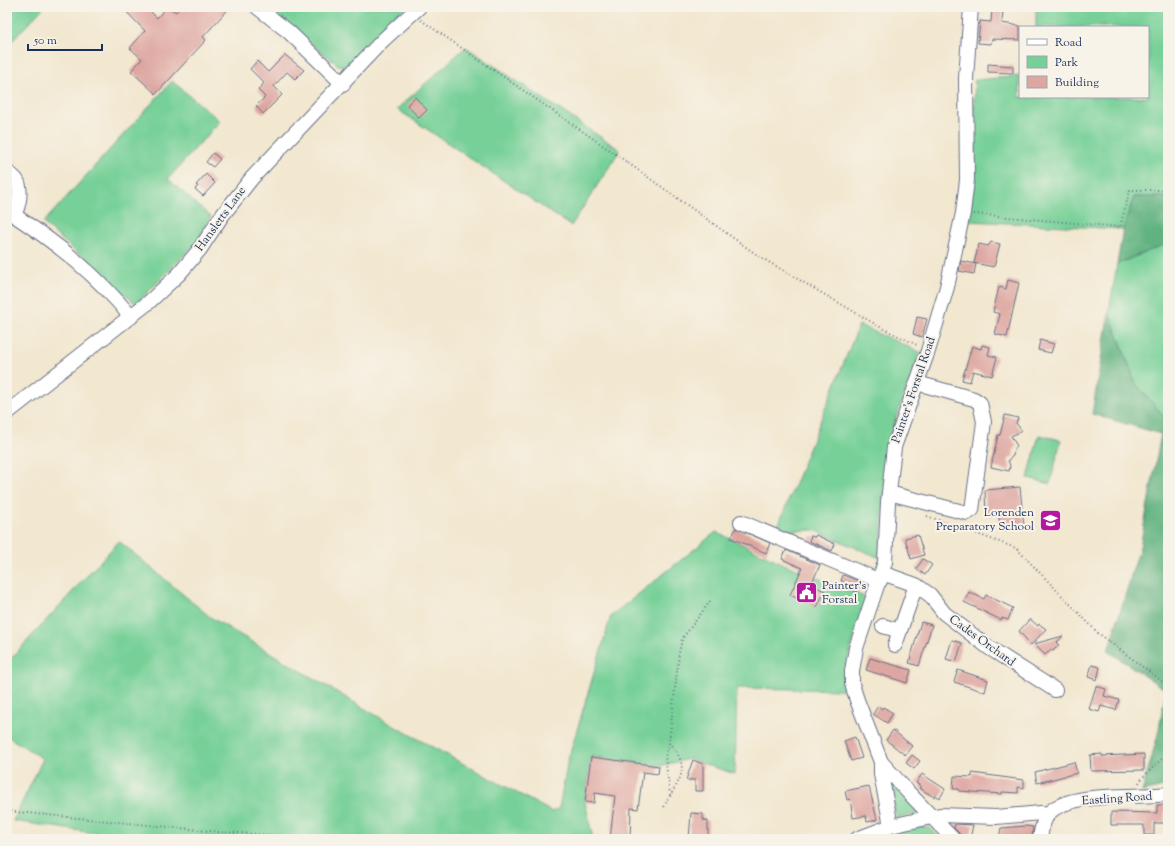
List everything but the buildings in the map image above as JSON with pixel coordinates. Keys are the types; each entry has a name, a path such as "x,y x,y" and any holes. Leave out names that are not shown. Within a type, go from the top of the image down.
{"street":[{"path":"257,7 289,32 343,84"},
{"name":"Painter's Forstal Road","path":"953,839 932,818 882,762 857,700 852,678 856,648 885,562 889,493 894,447 928,350 947,287 962,213 966,180 966,78 971,7"},
{"name":"Hansletts Lane","path":"7,413 131,317 179,274 200,249 252,178 343,84 383,40 415,10"},
{"path":"7,172 16,180 20,190 19,202 11,213 44,235 93,275 131,317"},
{"path":"889,493 967,513 972,510 984,422 980,403 974,399 917,383"},
{"name":"Cades Orchard","path":"741,522 881,577 916,585 930,595 944,614 988,647 1055,690"},
{"path":"895,645 916,585"},
{"path":"883,626 900,631"},
{"path":"882,762 881,774 891,826"},
{"name":"Eastling Road","path":"1048,814 1059,807 1070,803 1097,798 1168,794"},
{"path":"857,839 891,826 940,816 965,817 1041,813 1048,814 1042,826 1040,839"}],"path":[{"path":"415,10 760,257 882,328 928,350"},
{"path":"962,213 1120,227 1130,190 1168,190"},
{"path":"923,515 1016,548 1098,633 1168,686"},
{"path":"670,795 665,757 670,743 679,653 682,639 711,600"},
{"path":"664,807 670,795 679,784 682,776 683,764 678,752 670,743"},
{"path":"1131,796 1143,777 1168,753"},
{"path":"7,811 219,832 344,839"}],"green space":[{"path":"7,7 44,7 7,46"},
{"path":"264,7 406,7 346,67 338,65"},
{"path":"1036,7 1168,7 1168,197 1134,197 1123,229 969,221 975,80 1019,76 1019,98 1149,98 1149,26 1036,26"},
{"path":"466,47 620,150 571,226 397,109"},
{"path":"172,81 220,121 168,179 211,217 195,244 136,304 43,223"},
{"path":"1134,197 1168,197 1168,243 1117,264 1123,229"},
{"path":"1168,243 1168,421 1136,384 1109,312 1117,264"},
{"path":"1109,312 1136,384 1168,421 1168,786 1142,792 1158,734 1166,690 1108,651 1140,547 1161,434 1092,414"},
{"path":"859,325 920,352 888,441 880,558 814,530 776,531"},
{"path":"1039,435 1061,440 1050,484 1028,478"},
{"path":"716,532 784,564 867,598 846,664 846,690 737,688 735,774 689,759 659,766 591,757 585,802 593,839 135,839 13,821 43,759 7,736 7,663 119,541 210,617 394,726 552,812 559,808 568,760 611,616"},
{"path":"885,776 922,813 897,818"},
{"path":"913,826 930,828 941,839 891,839 893,829"}],"place":[{"name":"Lorenden Preparatory School","path":"1050,520"},
{"name":"Painter's Forstal","path":"807,593"}]}
